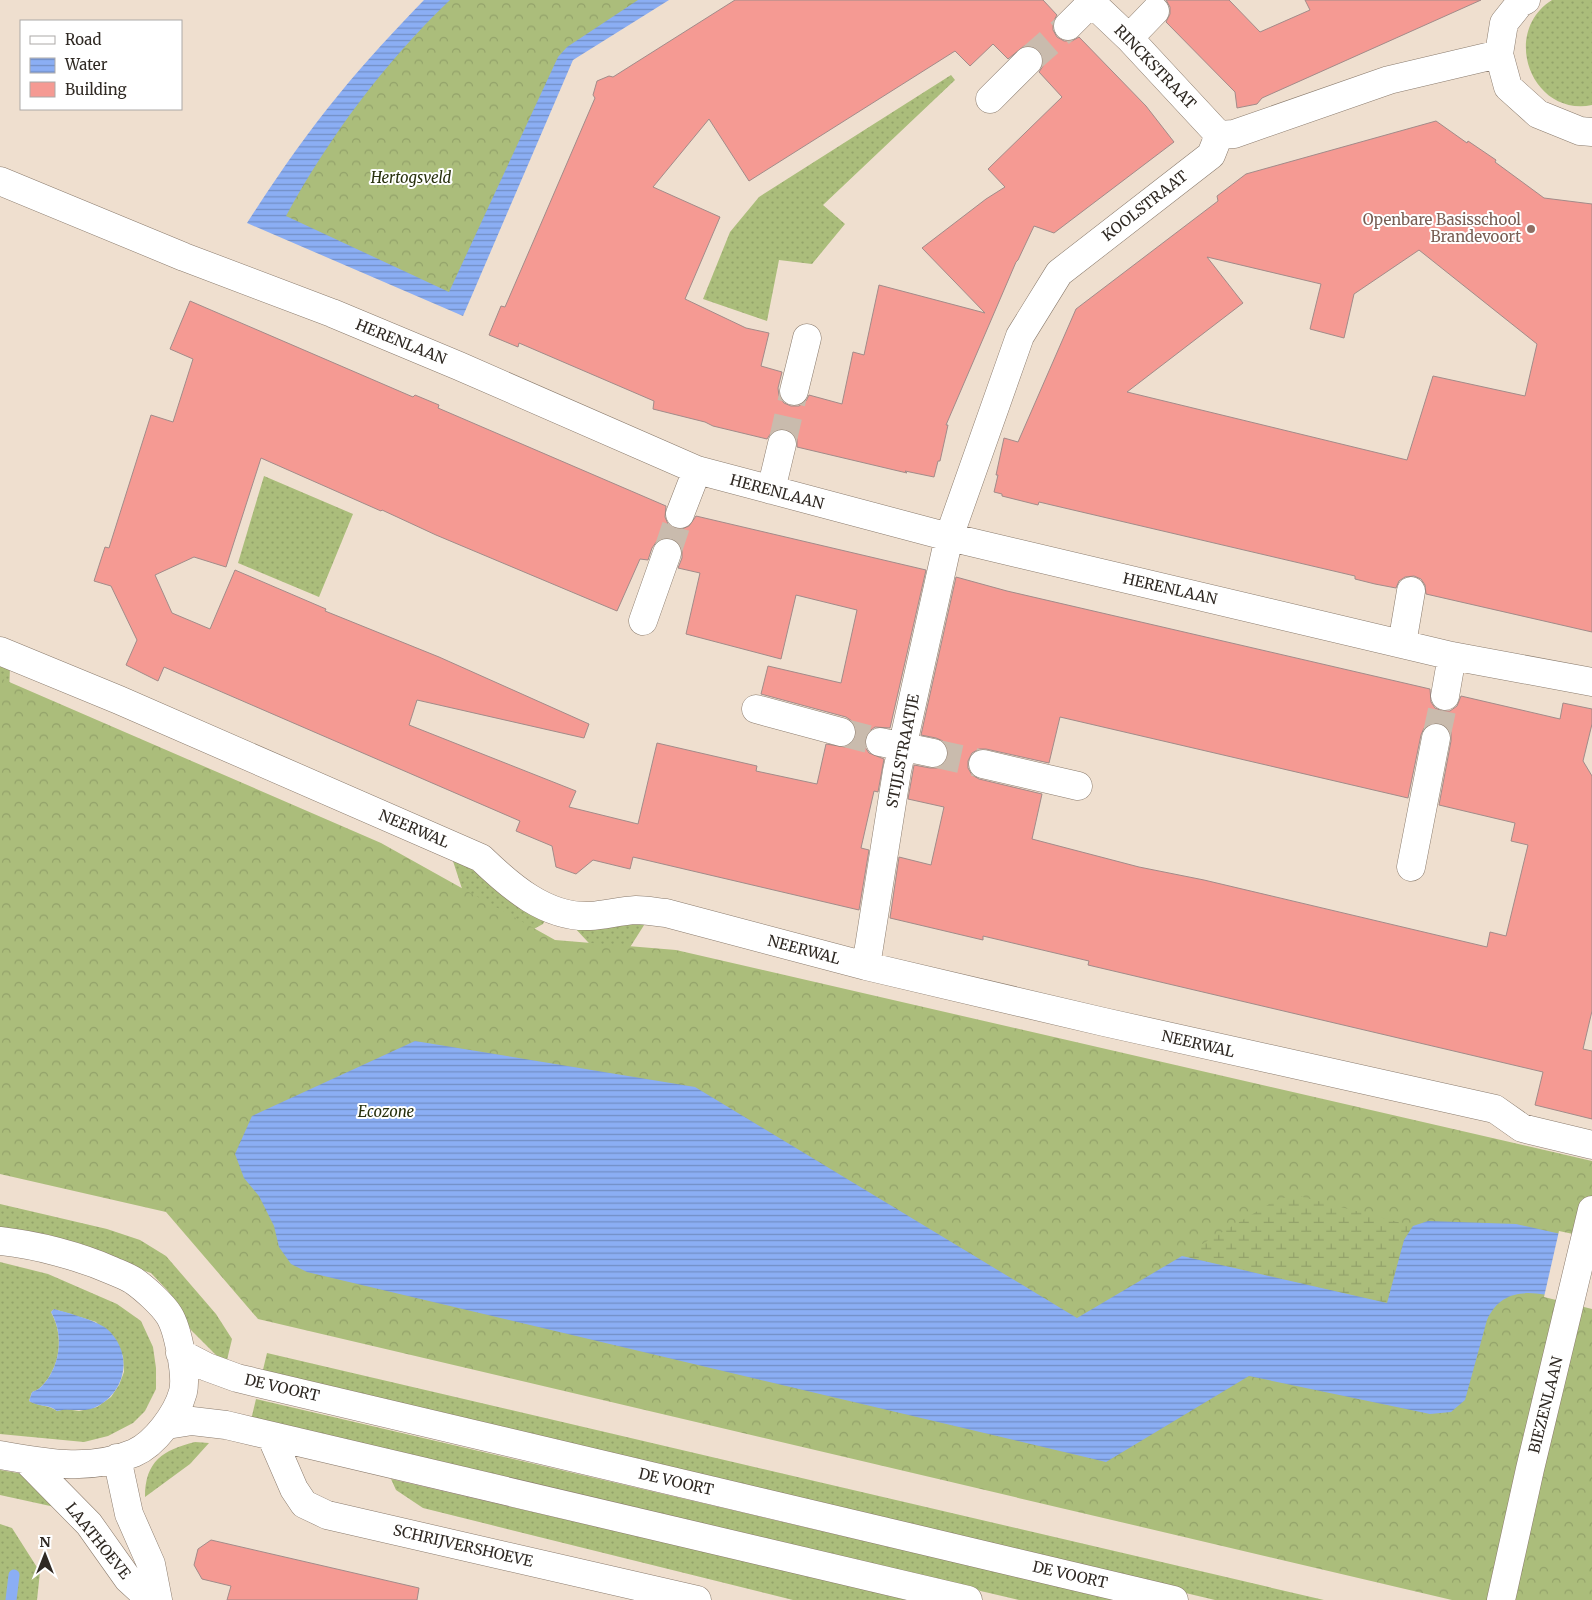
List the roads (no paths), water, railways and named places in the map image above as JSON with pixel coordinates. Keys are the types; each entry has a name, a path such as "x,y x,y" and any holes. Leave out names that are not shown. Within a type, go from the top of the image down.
{"street":[{"path":"1526,0 1520,3 1504,23 1499,54 1508,87 1538,114 1580,130 1592,132"},
{"path":"1068,26 1090,1"},
{"name":"RINCKSTRAAT","path":"1090,1 1129,38 1219,135"},
{"path":"1129,38 1155,11"},
{"path":"1219,135 1234,134 1389,80 1499,54"},
{"path":"990,99 1028,61"},
{"name":"KOOLSTRAAT","path":"949,537 1020,336 1059,273 1211,155 1219,135"},
{"name":"HERENLAAN","path":"0,181 184,257 441,358 696,470 949,537 1452,656 1592,682"},
{"path":"794,391 807,338"},
{"path":"771,490 782,444"},
{"path":"680,514 696,470"},
{"name":"STIJLSTRAATJE","path":"866,966 897,771 891,744 949,537"},
{"path":"643,621 667,552"},
{"path":"1402,644 1411,591"},
{"name":"NEERWAL","path":"0,652 120,700 481,858 522,894 542,905 564,913 587,916 636,910 666,913 866,966 1113,1025 1495,1109 1522,1128 1592,1145"},
{"path":"1444,696 1452,656"},
{"path":"756,709 841,732"},
{"path":"1411,867 1436,738"},
{"path":"891,744 933,753"},
{"path":"982,764 1078,786"},
{"name":"BIEZENLAAN","path":"1501,1600 1530,1469 1592,1210"},
{"path":"0,1241 17,1243 92,1262 133,1280 169,1315 177,1337 184,1374 183,1392 167,1425 136,1452 91,1464 58,1465 13,1458"},
{"name":"DE VOORT","path":"180,1353 207,1367 237,1378 1174,1600"},
{"path":"167,1425 192,1421 226,1425 968,1600"},
{"name":"SCHRIJVERSHOEVE","path":"271,1436 294,1489 304,1504 327,1515 697,1600"},
{"name":"LAATHOEVE","path":"13,1458 89,1524 128,1579 151,1600"},
{"name":"LAATHOEVE","path":"118,1458 129,1514 151,1564 158,1600"}],"water":[{"path":"424,0 450,0 403,49 360,102 321,158 286,216 449,292 558,57 567,47 638,0 669,0 573,60 463,316 247,223 292,156 327,109 370,57"},
{"path":"415,1041 695,1087 1077,1318 1182,1256 1387,1303 1404,1240 1413,1226 1428,1221 1516,1224 1592,1241 1592,1307 1534,1293 1520,1294 1507,1298 1496,1306 1487,1320 1465,1400 1451,1412 1430,1414 1249,1376 1106,1462 307,1272 291,1264 279,1247 274,1226 259,1196 244,1178 235,1154 252,1116"},
{"path":"54,1309 82,1317 102,1326 115,1338 121,1348 123,1370 120,1381 108,1399 88,1410 57,1411 29,1401 32,1392 39,1389 47,1380 58,1355 59,1337 51,1312"}],"waterway":[{"path":"11,1600 14,1575"}],"tunnel":[{"path":"1028,61 1068,26"},
{"path":"782,444 794,391"},
{"path":"667,553 680,514"},
{"path":"1436,738 1445,696"},
{"path":"841,732 880,742"},
{"path":"933,753 983,764"}],"place":[{"name":"Openbare Basisschool Brandevoort","path":"1531,229"}],"park label":[{"name":"Hertogsveld","path":"411,178"},
{"name":"Ecozone","path":"386,1112"}]}
